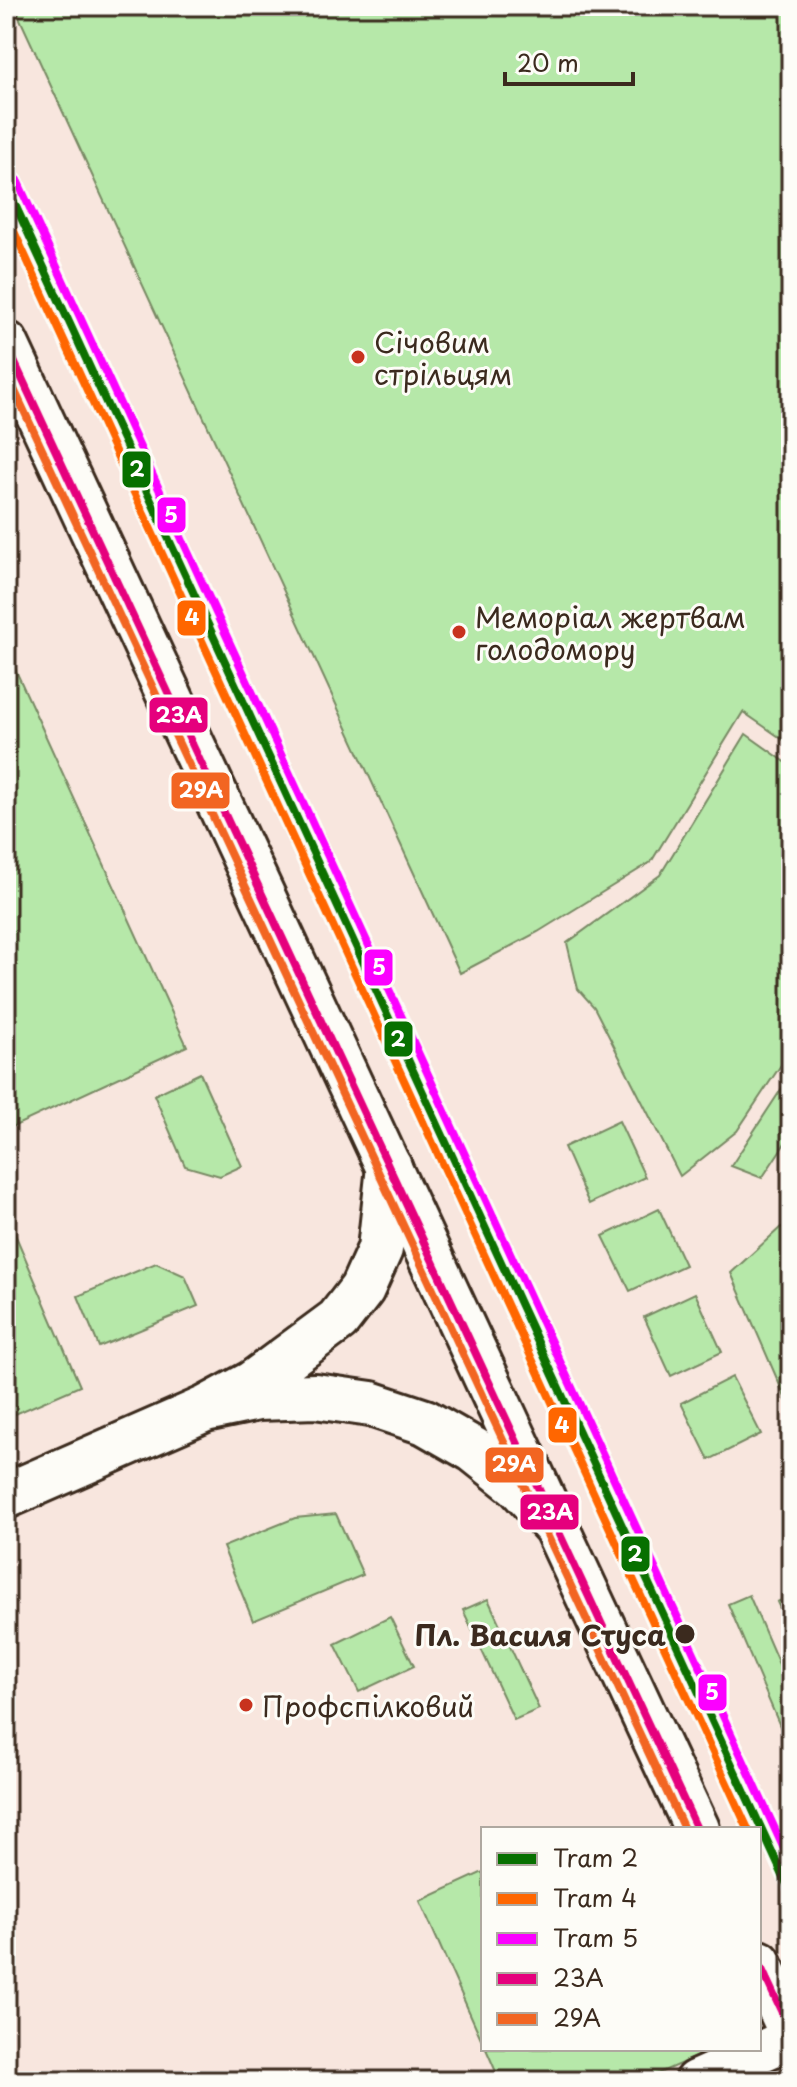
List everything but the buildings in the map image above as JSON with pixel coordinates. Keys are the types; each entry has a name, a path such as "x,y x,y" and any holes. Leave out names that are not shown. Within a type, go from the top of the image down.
{"main road":[{"path":"6,344 696,1827"},
{"path":"6,1496 205,1409 253,1383 338,1320 362,1289 380,1249 389,1167"},
{"path":"205,1409 258,1398 315,1396 371,1404 425,1422 474,1450 518,1485 556,1527"},
{"path":"761,1968 791,2035"}],"street":[{"path":"761,2049 791,2035"},
{"path":"695,2081 758,2051"}],"green space":[{"path":"14,6 791,6 791,745 743,712 651,862 538,932 460,973"},
{"path":"6,649 187,1046 6,1130"},
{"path":"746,734 791,766 791,1050 737,1131 680,1176 594,1007 578,989 567,943 660,875"},
{"path":"200,1073 242,1166 220,1176 185,1166 154,1095"},
{"path":"784,1085 791,1089 791,1134 762,1178 731,1166"},
{"path":"619,1121 645,1177 589,1204 564,1147"},
{"path":"659,1209 685,1265 630,1291 603,1236"},
{"path":"6,1213 80,1386 6,1418"},
{"path":"781,1227 791,1231 791,1411 731,1273"},
{"path":"156,1263 185,1276 198,1306 99,1347 78,1296"},
{"path":"695,1293 722,1352 671,1376 644,1317"},
{"path":"732,1377 761,1434 709,1460 681,1403"},
{"path":"336,1514 363,1575 253,1621 223,1547 295,1518"},
{"path":"749,1595 791,1692 791,1752 728,1604"},
{"path":"791,1596 791,1632 777,1602"},
{"path":"488,1599 539,1709 514,1720 463,1610"},
{"path":"390,1617 414,1666 359,1692 335,1644"},
{"path":"481,1873 481,2038 420,1901"},
{"path":"487,2051 696,2051 698,2056 641,2081 500,2081"}],"tram line":[{"name":"5","path":"17,180 791,1864"},
{"name":"2","path":"6,185 761,1827"},
{"name":"4","path":"6,214 747,1827"},
{"name":"2","path":"761,1828 791,1893"}],"transit line":[{"name":"23А","path":"6,344 696,1827"},
{"name":"29А","path":"6,372 683,1827"},
{"name":"23А","path":"761,1967 791,2032"}],"place":[{"name":"Січовим стрільцям","path":"358,357"},
{"name":"Меморіал жертвам голодомору","path":"459,632"},
{"name":"Пл. Василя Стуса","path":"685,1634"},
{"name":"Профспілковий","path":"246,1705"}]}
